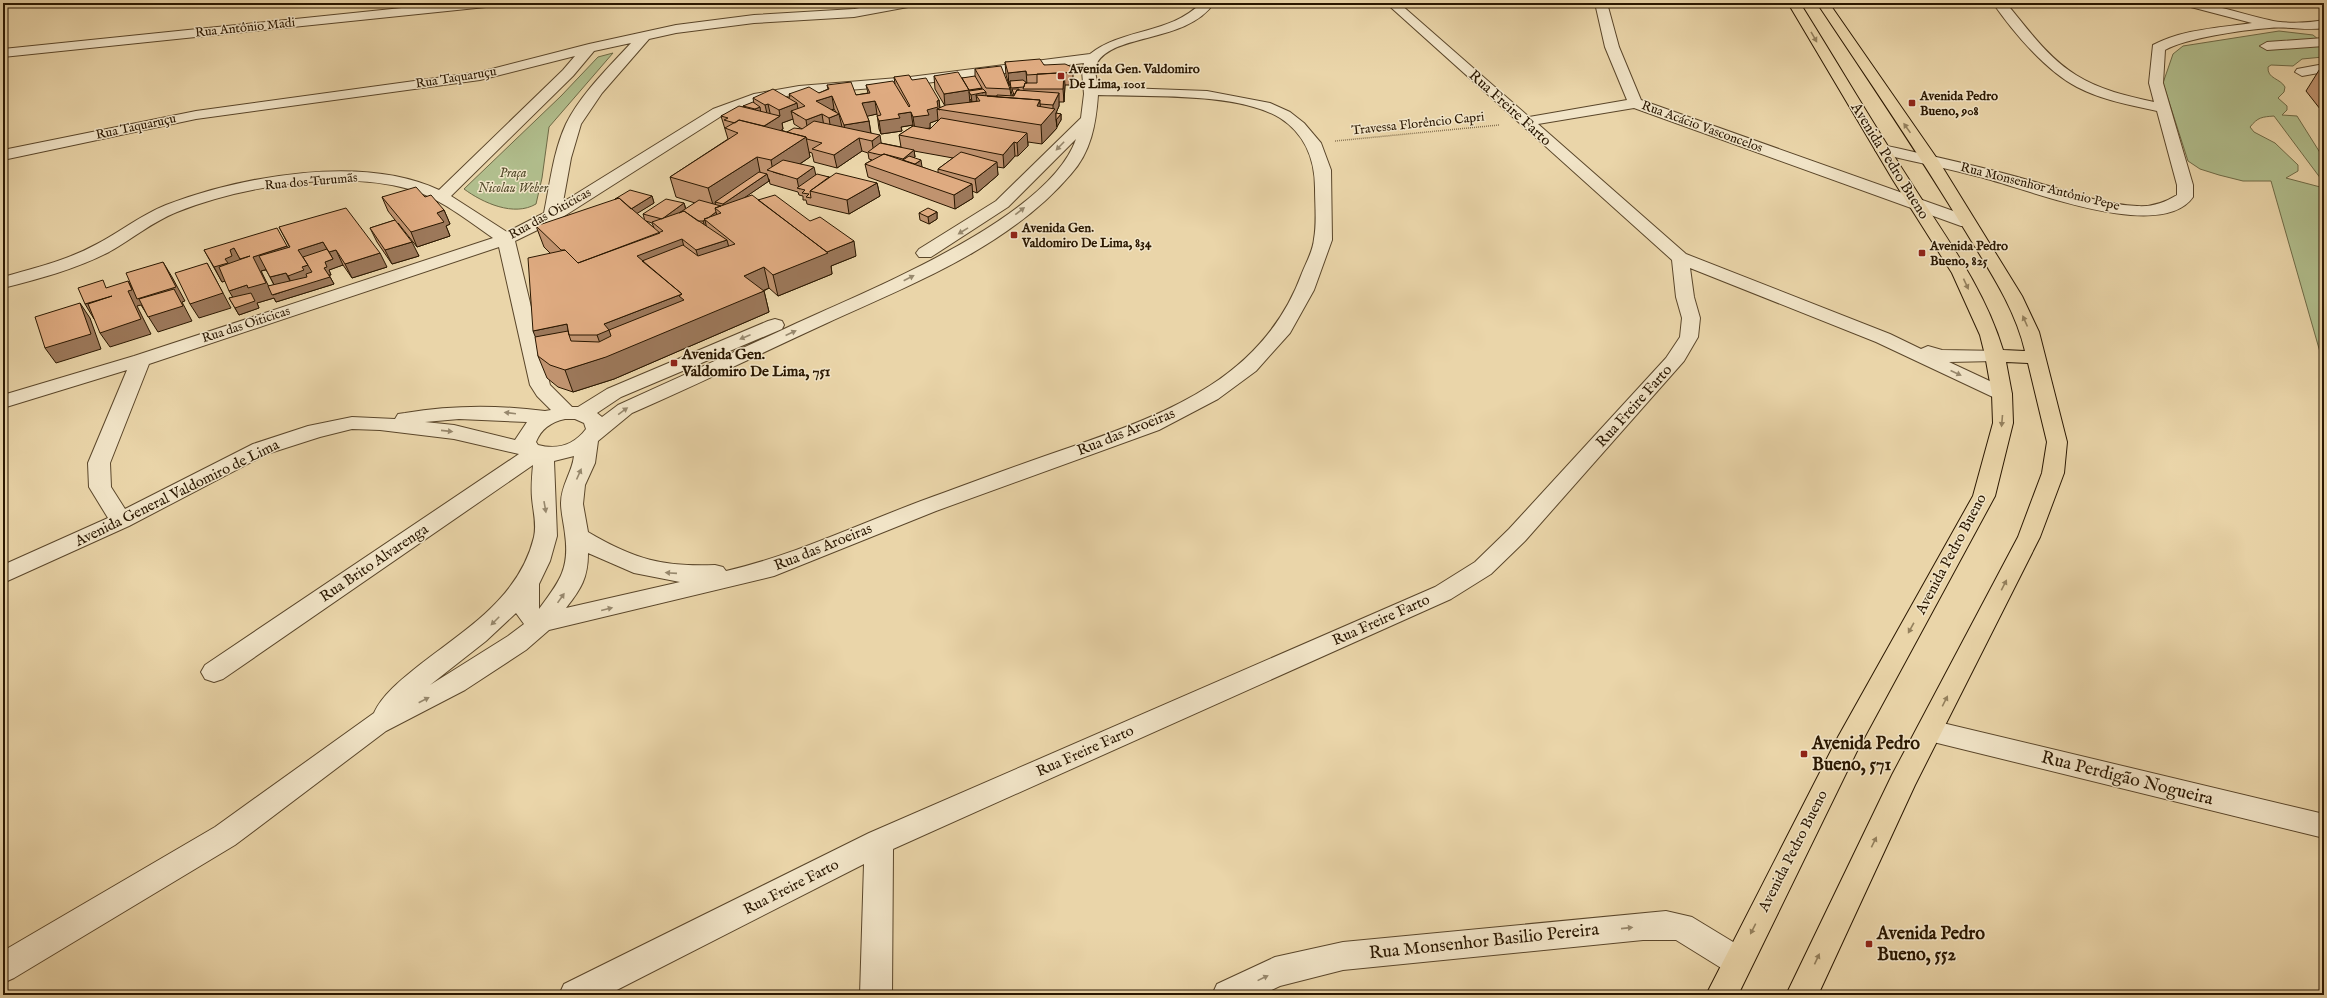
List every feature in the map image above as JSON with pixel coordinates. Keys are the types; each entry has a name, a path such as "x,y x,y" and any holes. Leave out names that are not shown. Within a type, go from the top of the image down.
{"main road":[{"name":"Avenida Pedro Bueno","path":"1722,995 1737,961 1847,745 1984,496 2003,423 2002,394 1995,355 1989,335 1961,274 1915,204 1794,3"},
{"name":"Avenida Pedro Bueno","path":"1802,995 1898,790 1930,731 2029,537 2053,473 2057,442 2030,332 2013,296 1930,160 1823,3"},
{"path":"1995,355 2036,358"}],"street":[{"name":"Rua Antônio Madi","path":"3,53 486,3"},
{"name":"Rua Taquaruçu","path":"3,155 196,115 480,76 589,48 754,14 854,13 908,3"},
{"path":"537,453 563,453 590,439 625,409 899,283 965,248 1007,221 1041,195 1066,171 1082,147 1088,119 1091,91 1087,72 1094,58 1118,44 1176,27 1192,19 1205,3"},
{"name":"Rua Freire Farto","path":"575,995 879,842 1443,593 1483,568 1517,535 1674,361 1688,337 1691,318 1685,297 1680,258 1392,3"},
{"name":"Rua Acácio Vasconcelos","path":"1601,3 1612,47 1635,103 1967,222"},
{"path":"1999,3 2059,69 2079,82 2121,98 2162,108"},
{"path":"2191,3 2270,24"},
{"name":"Rua Monsenhor Antônio Pepe","path":"1883,150 1930,160 2109,207 2137,211 2162,210 2185,197 2185,185 2171,129 2162,108 2156,83 2158,48 2169,42 2188,37 2270,24 2320,27"},
{"path":"552,216 567,143 574,123 589,102 644,36"},
{"path":"2267,46 2324,42"},
{"path":"441,197 568,73 589,48"},
{"name":"Rua das Oiticicas","path":"3,402 20,395 141,360 506,239 552,216 718,112 737,102 756,96 778,91 882,84 1094,58"},
{"path":"2302,72 2324,68"},
{"name":"Rua das Aroeiras","path":"541,623 766,570 928,506 1152,425 1211,395 1250,367 1281,333 1305,290 1323,240 1323,170 1313,143 1299,126 1285,115 1265,106 1207,95 1091,91"},
{"path":"1526,122 1635,103"},
{"path":"377,724 417,680 489,626 511,604 527,584 540,561 546,535 543,500 537,453 525,442 526,435 539,423 565,415 800,314 887,273 950,239 986,216 1020,188 1059,146 1088,119"},
{"name":"Rua dos Turumãs","path":"3,284 72,261 102,248 170,209 197,199 225,192 296,181 353,176 391,179 416,186 441,197 506,239"},
{"name":"Rua Acácio Vasconcelos","path":"1845,179 1881,184 1901,180"},
{"path":"3,968 17,949 225,836 377,724 456,683 517,643 541,623 568,587 576,571 577,536 572,504 574,485 584,463 590,439 596,430 594,420 565,415 544,392 540,385 506,239"},
{"path":"1680,258 1883,338 2002,394"},
{"path":"1883,338 1941,356 1995,355"},
{"path":"121,521 100,487 100,463 141,360"},
{"name":"Avenida General Valdomiro de Lima","path":"380,424 442,412 504,412 565,415"},
{"name":"Avenida General Valdomiro de Lima","path":"3,575 121,521 260,449 291,438 352,423 380,424 454,432 537,453"},
{"name":"Rua Brito Alvarenga","path":"214,672 537,453"},
{"name":"Rua das Aroeiras","path":"577,536 603,551 638,567 665,573 696,574 766,570"},
{"path":"527,584 525,609 530,618 541,623"},
{"name":"Rua Perdigão Nogueira","path":"1930,731 2324,826"},
{"path":"876,995 879,842"},
{"name":"Rua Monsenhor Basilio Pereira","path":"1228,995 1275,972 1342,956 1651,926 1680,927 1737,961"}],"path":[{"name":"Travessa Florêncio Capri","path":"1313,143 1526,122"}],"green space":[{"path":"2279,31 2313,35 2324,44 2323,57 2302,59 2293,66 2271,65 2268,67 2268,71 2285,87 2284,92 2278,98 2287,106 2287,110 2282,115 2297,116 2324,159 2324,183 2274,116 2260,118 2250,127 2254,132 2275,143 2298,165 2298,171 2286,178 2324,188 2324,366 2271,181 2243,181 2200,169 2188,161 2163,83 2173,54 2183,46"},
{"name":"Praça Nicolau Weber","path":"613,53 549,127 542,178 536,204 527,208 518,209 499,207 480,199 464,189 561,96 598,57"}],"building":[{"path":"1040,59 1044,65 1065,64 1072,67 1073,72 1064,73 1063,89 1023,89 1025,83 1037,83 1037,74 1027,75 1026,71 1008,73 1005,62"},
{"path":"1001,66 1010,89 986,88 975,69"},
{"path":"958,72 969,90 944,94 934,76"},
{"path":"909,75 912,80 926,78 939,100 937,101 938,107 927,110 929,115 913,117 911,112 898,114 900,118 879,121 877,116 881,115 875,101 862,103 869,121 844,125 832,96 816,101 839,114 829,118 822,114 806,120 791,111 805,106 789,94 809,87 819,93 829,89 827,85 851,82 856,95 870,93 866,85 893,81 909,107 910,106 894,77"},
{"path":"975,76 982,88 969,90 962,78"},
{"path":"1023,80 1027,83 1025,83 1024,87 1011,88 1010,81"},
{"path":"773,89 797,103 779,110 768,104 765,105 753,98"},
{"path":"983,89 986,92 971,95 969,92 969,91"},
{"path":"1012,89 1019,90 1017,90 1014,95"},
{"path":"1017,90 1059,93 1053,105 1040,104 1040,100 997,97 997,95 1014,96"},
{"path":"976,95 1040,100 1037,106 1055,109 1041,125 937,109 946,105 980,101"},
{"path":"753,102 760,107 755,109 743,106"},
{"path":"739,106 780,116 764,126 739,120 735,123 724,120 728,118 721,116"},
{"path":"1056,113 1061,114 1056,120"},
{"path":"941,118 1027,133 1017,143 1014,142 1003,155 899,135 913,126 930,129"},
{"path":"739,120 806,137 771,160 757,157 708,188 670,177 738,133 725,128"},
{"path":"814,121 880,135 872,141 859,138 834,155 812,149 822,143 787,132 794,128 802,129"},
{"path":"880,143 914,150 903,159 868,152"},
{"path":"961,152 997,162 975,179 938,169"},
{"path":"884,154 972,184 954,195 865,164"},
{"path":"909,156 921,160 915,164 903,160"},
{"path":"783,160 814,167 797,179 767,170"},
{"path":"759,172 767,174 723,204 715,202"},
{"path":"836,173 877,183 847,200 810,191"},
{"path":"817,174 829,177 810,191 811,198 806,197 809,194 802,193 805,190 797,188"},
{"path":"416,187 425,197 431,195 444,210 437,213 444,222 411,232 382,197"},
{"path":"630,190 652,196 631,209 619,198 615,199"},
{"path":"752,195 828,253 773,275 764,267 744,276 764,291 606,357 565,370 550,365 538,356 535,337 568,331 571,341 599,342 611,336 609,330 684,300 679,296 682,294 642,261 683,245 698,256 735,244 704,219 721,213 715,208"},
{"path":"775,195 810,221 820,217 854,241 827,252 758,200"},
{"path":"619,198 660,233 578,263 565,250 561,250 536,226"},
{"path":"666,199 684,203 662,219 643,214"},
{"path":"699,200 721,206 715,208 716,212 703,221 698,221 684,211 679,213"},
{"path":"346,208 380,253 345,264 336,250 329,252 323,242 298,250 308,265 302,267 304,270 288,276 286,273 270,277 259,256 290,247 279,227"},
{"path":"928,208 937,212 928,217 919,213"},
{"path":"684,211 727,240 696,250 682,239 637,256 682,294 604,324 609,330 597,335 569,335 567,324 533,331 528,258 565,250 578,263 663,231 652,222"},
{"path":"395,220 412,242 385,250 370,228"},
{"path":"277,228 287,246 253,257 266,283 248,288 247,285 229,291 219,267 250,256 240,259 234,248 230,250 232,256 225,259 228,263 214,267 204,250"},
{"path":"327,249 333,259 325,262 327,267 324,268 330,277 272,295 268,286 307,277 306,274 312,272 303,257"},
{"path":"163,262 176,287 137,299 126,273"},
{"path":"207,263 223,293 190,304 175,273"},
{"path":"103,280 106,288 128,281 132,290 128,291 141,319 100,333 88,304 112,296 85,304 78,288"},
{"path":"174,289 183,306 148,317 139,299"},
{"path":"251,293 255,301 235,308 229,298"},
{"path":"80,303 91,334 45,348 35,317"}],"place":[{"name":"Avenida Gen. Valdomiro De Lima, 1001","path":"1061,76"},
{"name":"Avenida Pedro Bueno, 908","path":"1912,103"},
{"name":"Avenida Gen. Valdomiro De Lima, 834","path":"1014,235"},
{"name":"Avenida Pedro Bueno, 825","path":"1922,253"},
{"name":"Avenida Gen. Valdomiro De Lima, 751","path":"674,363"},
{"name":"Avenida Pedro Bueno, 571","path":"1804,754"},
{"name":"Avenida Pedro Bueno, 552","path":"1869,944"}]}
